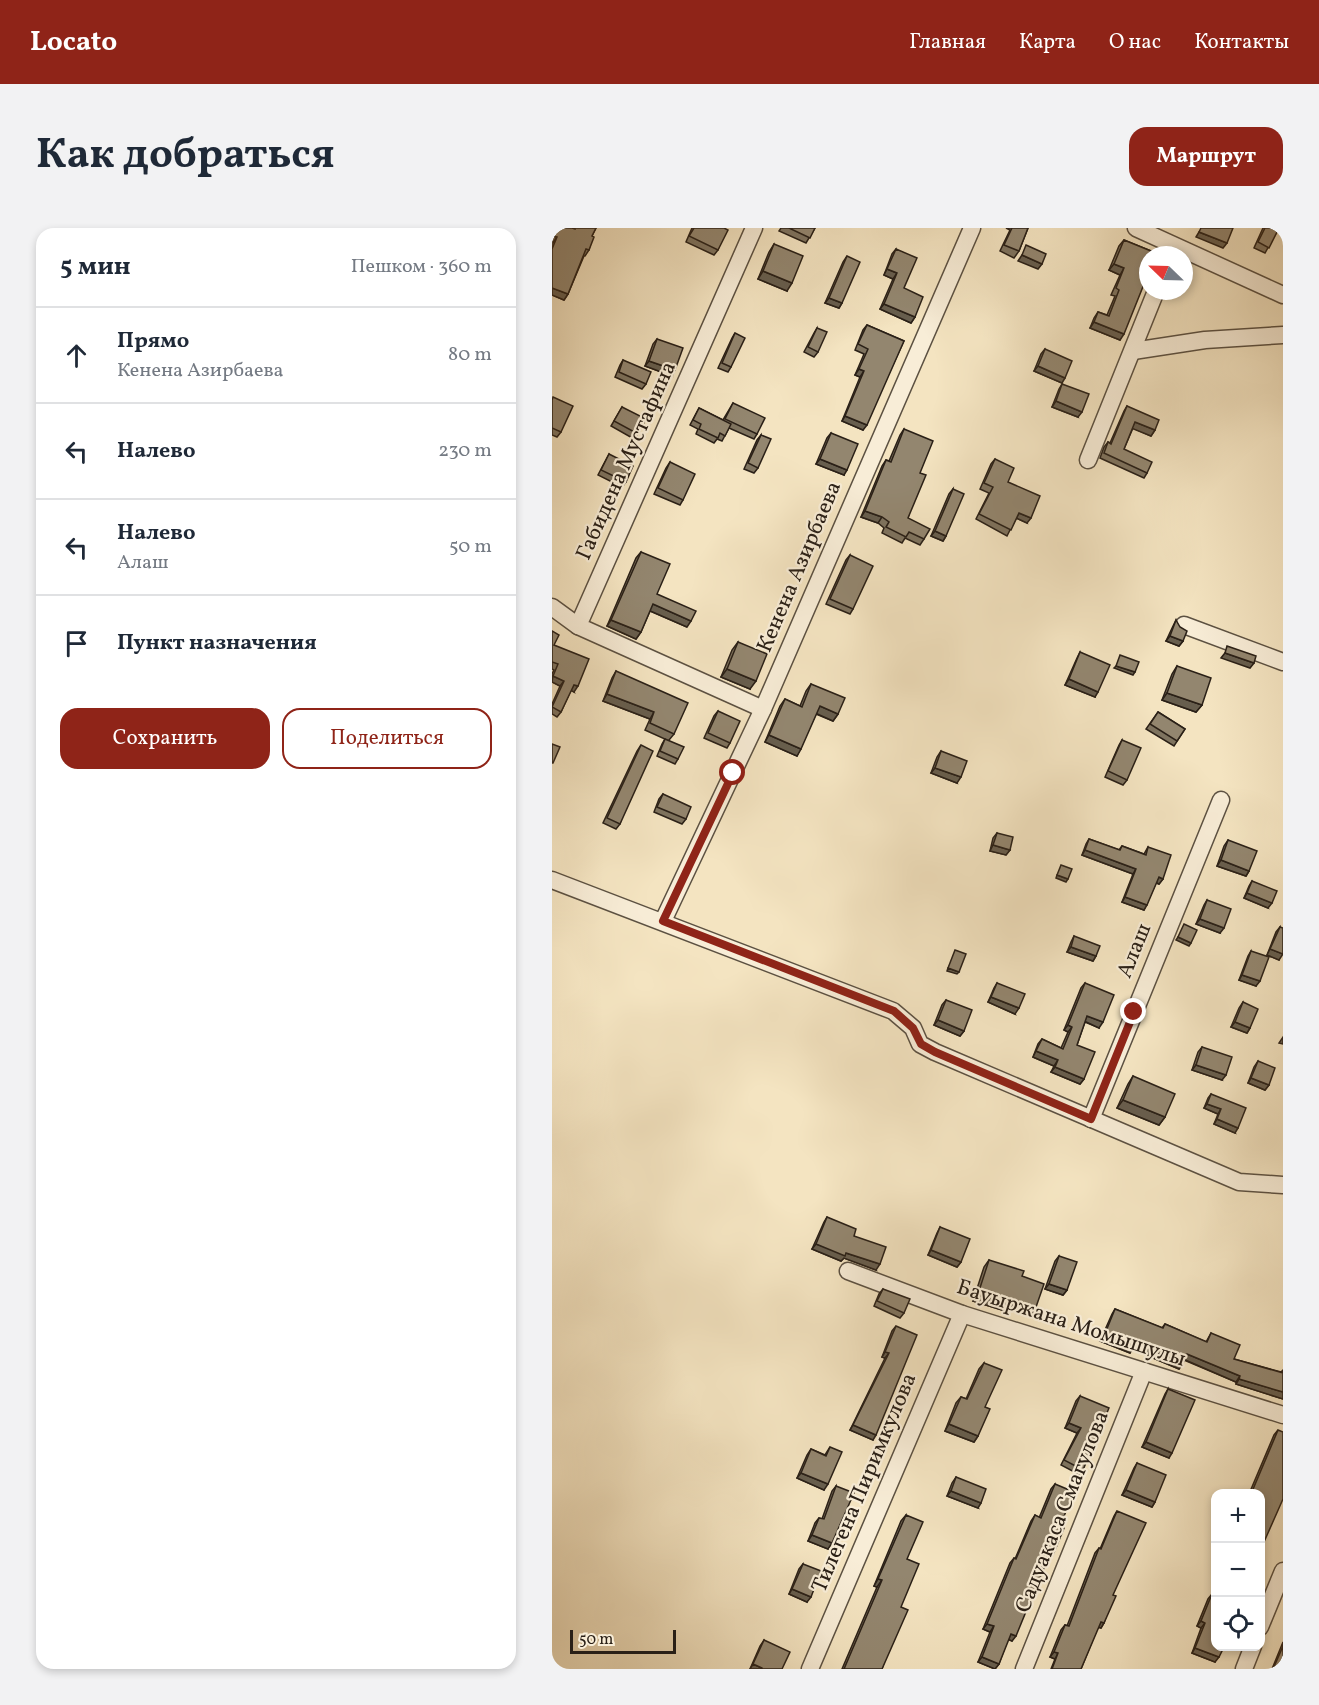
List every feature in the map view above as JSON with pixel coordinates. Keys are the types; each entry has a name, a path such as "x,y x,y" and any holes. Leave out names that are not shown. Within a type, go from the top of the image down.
{"street":[{"name":"Габидена Мустафина","path":"578,626 754,228"},
{"name":"Кенена Азирбаева","path":"663,921 763,709 972,228"},
{"path":"1136,228 1163,246"},
{"path":"1193,260 1283,295"},
{"path":"1088,460 1153,300"},
{"path":"1133,351 1205,339 1283,335"},
{"path":"552,607 578,626 763,709"},
{"path":"1184,625 1283,662"},
{"name":"Алаш","path":"1091,1119 1221,800"},
{"path":"552,880 894,1011 913,1028 921,1044 935,1052 1239,1182 1283,1185"},
{"name":"Бауыржана Момышулы","path":"848,1271 962,1314 1283,1415"},
{"name":"Тилегена Пиримкулова","path":"810,1669 962,1314"},
{"name":"Садуакаса Смагулова","path":"1024,1669 1144,1371"},
{"path":"1265,1615 1283,1571"},
{"path":"1244,1669 1251,1651"}],"building":[{"path":"556,228 596,228 589,250 586,249 568,294 552,288 552,249 557,237 553,236"},
{"path":"694,228 728,230 718,250 689,236"},
{"path":"789,228 815,228 810,238"},
{"path":"1012,228 1028,228 1019,251 1004,245"},
{"path":"1201,228 1233,228 1227,243 1199,232"},
{"path":"1265,228 1279,228 1269,248 1258,242"},
{"path":"1124,240 1139,246 1139,296 1124,334 1094,322 1098,312 1109,316 1119,290 1116,288 1124,268 1114,264"},
{"path":"774,244 803,256 792,283 763,271"},
{"path":"1026,245 1046,254 1042,264 1022,255"},
{"path":"896,249 917,258 904,288 923,297 915,317 884,304 897,273 887,269"},
{"path":"847,256 860,262 842,303 829,298"},
{"path":"867,325 904,341 867,425 845,416 864,371 859,369 868,349 858,344"},
{"path":"817,328 827,332 818,352 808,347"},
{"path":"735,333 745,338 731,367 722,363"},
{"path":"657,339 683,348 675,370 649,361"},
{"path":"1045,349 1072,361 1065,378 1038,366"},
{"path":"623,360 651,372 646,384 619,372"},
{"path":"1062,384 1089,394 1082,412 1056,401"},
{"path":"553,397 573,406 561,432 552,428"},
{"path":"733,403 765,418 757,434 725,419"},
{"path":"1127,406 1159,420 1155,430 1135,422 1124,449 1152,462 1147,473 1104,453 1108,442 1111,444"},
{"path":"622,407 646,419 638,434 614,421"},
{"path":"699,408 731,424 725,436 720,433 718,438 699,429 701,424 693,420"},
{"path":"904,429 933,441 920,473 926,475 908,518 930,529 924,539 909,532 906,537 886,527 889,522 882,517 865,511 886,460 891,462"},
{"path":"831,433 858,444 847,470 820,459"},
{"path":"761,435 771,439 758,468 748,463"},
{"path":"609,454 633,466 626,482 601,470"},
{"path":"995,459 1014,468 1008,482 1040,496 1031,518 1019,513 1011,530 979,514 993,487 984,483"},
{"path":"670,462 695,474 683,500 658,488"},
{"path":"953,489 964,494 946,536 935,531"},
{"path":"641,552 670,564 657,594 696,611 691,621 653,604 641,632 611,620"},
{"path":"850,555 873,566 853,609 830,599"},
{"path":"1176,620 1180,627 1187,631 1183,641 1170,636"},
{"path":"552,631 559,635 554,645 589,659 578,686 574,685 561,712 552,707 564,681 553,676 558,664 552,662"},
{"path":"738,642 767,654 756,681 727,669"},
{"path":"1227,646 1256,656 1254,663 1225,653"},
{"path":"1080,652 1110,665 1098,692 1069,679"},
{"path":"1120,655 1139,662 1135,672 1116,666"},
{"path":"1177,666 1211,678 1202,705 1167,693"},
{"path":"616,671 688,703 674,734 650,723 654,712 607,694"},
{"path":"811,684 845,698 838,714 820,706 801,749 769,735 785,699 802,707"},
{"path":"718,711 740,721 730,743 708,733"},
{"path":"1158,712 1185,729 1177,741 1150,724"},
{"path":"665,739 684,747 678,759 660,751"},
{"path":"1122,740 1141,748 1127,780 1108,771"},
{"path":"552,744 560,747 553,763 552,763"},
{"path":"641,745 653,751 620,824 607,818"},
{"path":"941,751 967,761 961,777 935,768"},
{"path":"663,794 691,807 686,819 657,807"},
{"path":"997,833 1013,837 1010,850 993,845"},
{"path":"1089,839 1120,850 1122,846 1146,855 1148,847 1171,855 1163,879 1159,877 1147,905 1125,897 1136,869 1085,850"},
{"path":"1228,840 1257,851 1249,871 1221,860"},
{"path":"1061,865 1072,869 1068,879 1057,875"},
{"path":"1252,881 1277,891 1272,903 1247,893"},
{"path":"1207,900 1231,909 1224,928 1200,919"},
{"path":"1184,924 1197,930 1191,943 1178,937"},
{"path":"1280,927 1283,928 1283,954 1270,949"},
{"path":"1074,936 1100,946 1096,956 1071,947"},
{"path":"955,950 966,954 959,972 948,968"},
{"path":"1251,951 1269,957 1260,981 1242,975"},
{"path":"997,983 1025,994 1019,1008 991,997"},
{"path":"1085,983 1114,995 1103,1022 1087,1016 1077,1045 1095,1052 1084,1079 1055,1067 1058,1060 1036,1051 1042,1039 1063,1049 1072,1027 1068,1025"},
{"path":"946,1000 972,1010 964,1031 938,1020"},
{"path":"1243,1002 1258,1009 1250,1028 1235,1022"},
{"path":"1202,1047 1232,1057 1226,1075 1196,1065"},
{"path":"1258,1061 1275,1068 1269,1085 1251,1078"},
{"path":"1133,1076 1175,1094 1165,1117 1123,1100"},
{"path":"1211,1094 1246,1108 1238,1128 1217,1119 1221,1109 1207,1104"},
{"path":"827,1217 856,1229 854,1236 886,1247 880,1264 846,1253 845,1256 816,1244"},
{"path":"940,1227 970,1239 961,1262 931,1250"},
{"path":"1059,1256 1077,1262 1067,1290 1049,1284"},
{"path":"989,1260 1024,1271 1022,1276 1044,1284 1036,1307 1014,1300 1013,1305 978,1294"},
{"path":"883,1289 910,1299 904,1313 877,1301"},
{"path":"1115,1309 1163,1328 1165,1324 1207,1342 1211,1333 1240,1345 1234,1359 1283,1373 1283,1392 1239,1379 1240,1376 1187,1354 1183,1363 1135,1344 1133,1348 1104,1336"},
{"path":"896,1326 917,1335 876,1435 853,1425 889,1353 885,1352"},
{"path":"984,1363 1002,1370 985,1407 990,1409 978,1436 949,1424 961,1397 967,1399"},
{"path":"1168,1389 1195,1400 1172,1453 1146,1442"},
{"path":"1080,1396 1109,1408 1083,1470 1064,1460 1081,1428 1069,1423"},
{"path":"1278,1430 1283,1432 1283,1499 1265,1540 1265,1489 1253,1489"},
{"path":"830,1447 842,1452 828,1484 801,1473 811,1449 826,1456"},
{"path":"1137,1463 1166,1475 1155,1502 1126,1490"},
{"path":"956,1477 986,1489 981,1503 951,1491"},
{"path":"1055,1484 1074,1492 1060,1526 1064,1528 1053,1555 1050,1553 1016,1636 1011,1634 999,1664 982,1657 994,1626 987,1624 1014,1558 1016,1559 1035,1515 1041,1518"},
{"path":"836,1486 854,1493 832,1543 812,1535 819,1518 824,1519"},
{"path":"1117,1511 1146,1523 1113,1595 1116,1596 1104,1623 1101,1622 1081,1669 1052,1669 1058,1653 1054,1652 1065,1625 1069,1626 1099,1548 1101,1549"},
{"path":"906,1515 923,1522 907,1559 919,1564 901,1607 908,1610 882,1669 844,1669 882,1580 878,1579"},
{"path":"803,1564 821,1571 811,1597 792,1589"},
{"path":"1211,1596 1211,1651 1222,1651 1219,1657 1195,1648 1205,1623 1201,1621"},
{"path":"764,1640 790,1652 782,1669 762,1669 753,1664"},
{"path":"1283,1646 1283,1669 1273,1669"}],"route":[{"path":"733,773 663,921 894,1011 913,1028 921,1044 935,1052 1091,1119 1134,1012"}]}
